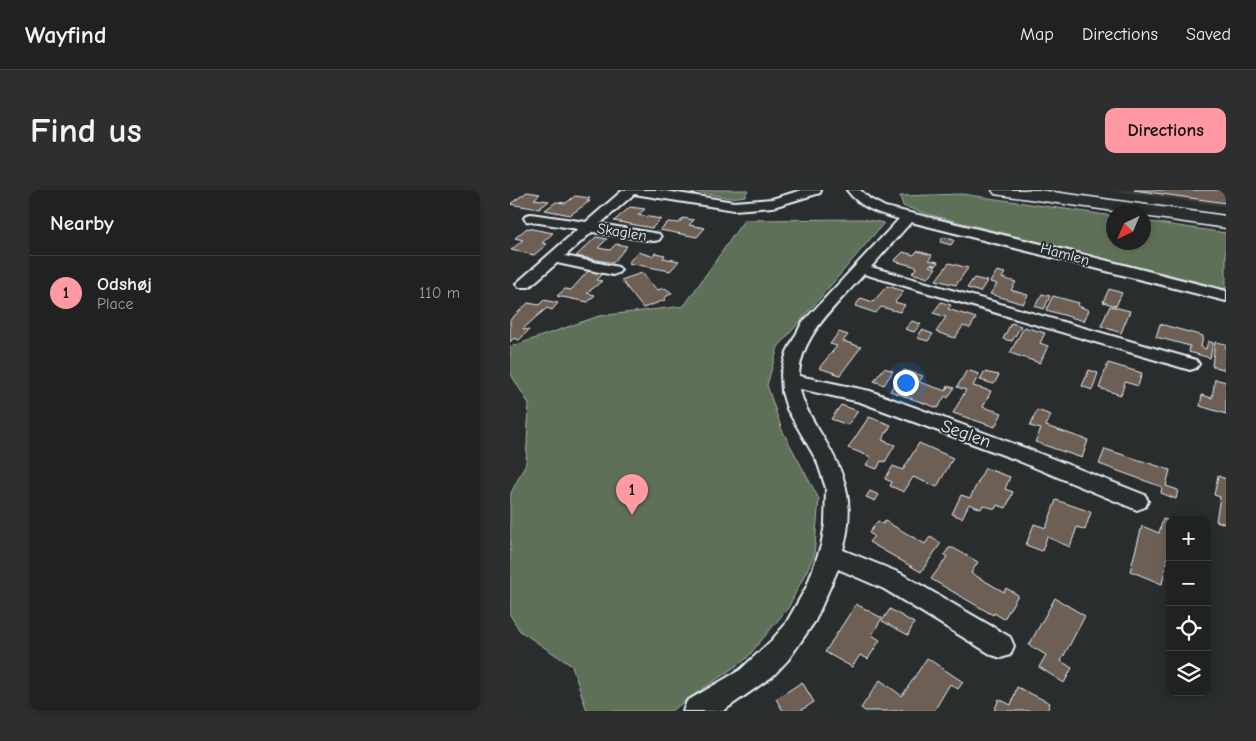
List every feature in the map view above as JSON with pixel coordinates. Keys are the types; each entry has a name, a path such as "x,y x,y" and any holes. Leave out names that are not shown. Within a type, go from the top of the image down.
{"street":[{"name":"Skaglen","path":"524,284 631,190"},
{"path":"635,190 734,206 758,206 815,190"},
{"path":"789,198 801,190"},
{"name":"Hamlen","path":"853,190 865,202 880,210 1226,296"},
{"name":"Hamlen","path":"867,190 873,199 906,215"},
{"path":"1001,190 1226,222"},
{"path":"697,711 764,668 791,635 819,591 832,556 838,519 836,485 823,453 803,423 792,400 791,381 797,346 808,327 862,269 906,215"},
{"name":"Skaglen","path":"531,218 654,237"},
{"path":"554,258 612,270"},
{"path":"862,269 1190,364"},
{"name":"Seglen","path":"791,381 864,396 1028,457 1137,501"},
{"path":"832,556 892,581 1001,646"}],"shaded area":[{"path":"1108,190 1226,190 1226,206"}],"green space":[{"path":"684,190 748,190 745,196 731,198"},
{"path":"962,194 1106,215 1106,250 1151,250 1151,222 1226,233 1226,289 927,214 903,206 900,196"},
{"path":"863,219 884,223 778,347 767,385 782,430 819,499 814,556 788,608 746,659 671,711 587,711 572,666 520,631 510,615 510,495 526,463 529,404 510,373 510,347 599,316 684,306 744,220"}],"building":[{"path":"1134,190 1226,190 1226,203"},
{"path":"527,192 540,194 534,199 549,201 539,209 510,204"},
{"path":"575,196 590,198 587,201 590,201 570,215 545,210 556,202 566,203"},
{"path":"630,207 645,209 638,215 661,219 652,228 614,221"},
{"path":"683,218 694,220 689,225 705,228 697,237 660,230 668,222 679,223"},
{"path":"527,228 553,233 542,243 547,244 534,255 511,250 523,240 515,238"},
{"path":"596,237 607,239 598,248 610,250 616,244 627,246 613,263 576,256"},
{"path":"943,237 954,240 951,245 940,242"},
{"path":"917,251 932,255 929,260 938,262 936,266 931,264 929,266 936,268 928,278 912,273 917,267 894,261 903,252 914,255"},
{"path":"638,252 652,256 655,253 665,255 663,258 679,261 670,271 628,263"},
{"path":"949,263 968,268 956,285 936,280"},
{"path":"589,270 604,273 597,280 602,281 587,293 595,295 588,302 557,296 565,289 571,290"},
{"path":"997,271 1005,273 1002,278 1016,282 1011,290 1028,295 1023,304 990,294 997,284 990,282"},
{"path":"642,273 657,290 665,288 672,293 664,298 665,300 643,308 621,280"},
{"path":"974,278 987,281 980,292 967,288"},
{"path":"887,286 904,291 895,302 905,305 900,312 881,307 876,313 855,306 861,298 873,302"},
{"path":"1109,289 1122,293 1116,306 1103,302"},
{"path":"1042,294 1050,296 1044,309 1035,306"},
{"path":"1053,296 1079,303 1078,306 1089,310 1084,321 1046,310"},
{"path":"544,300 558,303 552,310 547,308 523,329 529,330 519,340 514,338 510,342 510,320 528,303 539,305"},
{"path":"941,302 951,305 948,309 976,318 970,328 963,326 955,338 936,332 946,317 933,313"},
{"path":"1110,306 1130,311 1121,333 1101,326"},
{"path":"912,321 921,324 914,332 905,329"},
{"path":"1011,323 1021,326 1012,341 1003,339"},
{"path":"1160,324 1203,336 1201,347 1206,349 1208,341 1213,343 1210,358 1189,352 1190,346 1156,337"},
{"path":"1024,327 1045,333 1040,343 1048,346 1040,363 1010,353"},
{"path":"922,330 933,334 928,341 917,338"},
{"path":"839,332 848,335 843,341 861,347 840,375 819,368 837,346 830,344"},
{"path":"1215,342 1226,344 1226,370 1212,366"},
{"path":"1108,363 1142,373 1138,386 1125,382 1121,395 1099,388"},
{"path":"884,368 893,371 884,385 874,381"},
{"path":"904,370 923,376 919,382 946,391 948,386 954,388 948,398 945,396 938,408 890,391"},
{"path":"967,370 979,374 973,386 991,391 983,407 1002,413 995,427 953,413 966,390 957,387"},
{"path":"1089,370 1098,373 1092,390 1082,386"},
{"path":"984,372 999,375 994,384 980,380"},
{"path":"1215,379 1226,382 1226,414 1200,406 1202,395 1212,398"},
{"path":"841,405 858,411 848,425 831,419"},
{"path":"1037,410 1051,415 1046,426 1088,440 1082,458 1035,442 1041,429 1030,426"},
{"path":"869,417 891,425 882,440 895,445 885,462 881,461 877,469 866,465 871,457 848,448"},
{"path":"919,443 953,458 937,487 913,477 904,492 890,486 892,482 885,479 893,466 903,470"},
{"path":"1105,449 1170,470 1166,486 1178,490 1176,499 1161,493 1162,487 1099,464"},
{"path":"985,468 1010,477 1005,489 1013,492 1006,508 997,505 995,509 983,505 981,509 969,504 962,518 952,514 961,495 970,498"},
{"path":"1218,476 1226,479 1226,524 1216,521 1220,497 1214,495"},
{"path":"870,491 879,495 875,501 866,497"},
{"path":"1056,500 1091,512 1085,530 1077,527 1070,547 1047,537 1042,551 1026,545 1034,524 1046,528"},
{"path":"1163,519 1166,520 1166,564 1162,584 1130,571 1142,526 1159,533"},
{"path":"878,521 883,524 885,521 925,544 930,537 941,543 921,572 869,542 874,536 869,533"},
{"path":"949,548 953,548 978,562 971,573 1004,592 1006,588 1018,595 1004,619 994,613 993,615 931,579 947,557 944,555"},
{"path":"1055,598 1085,616 1061,661 1072,668 1064,683 1039,667 1046,655 1029,645"},
{"path":"856,604 882,618 872,635 880,640 868,659 860,655 852,667 825,652"},
{"path":"890,609 914,623 908,635 882,621"},
{"path":"927,658 963,682 958,689 950,684 934,711 904,711 901,709 900,711 865,711 861,708 880,680 902,696"},
{"path":"802,682 814,702 800,711 783,711 776,699"},
{"path":"1017,687 1050,703 1047,711 994,711 999,699 1011,705"}],"place":[{"name":"Odshøj","path":"632,515"}]}
